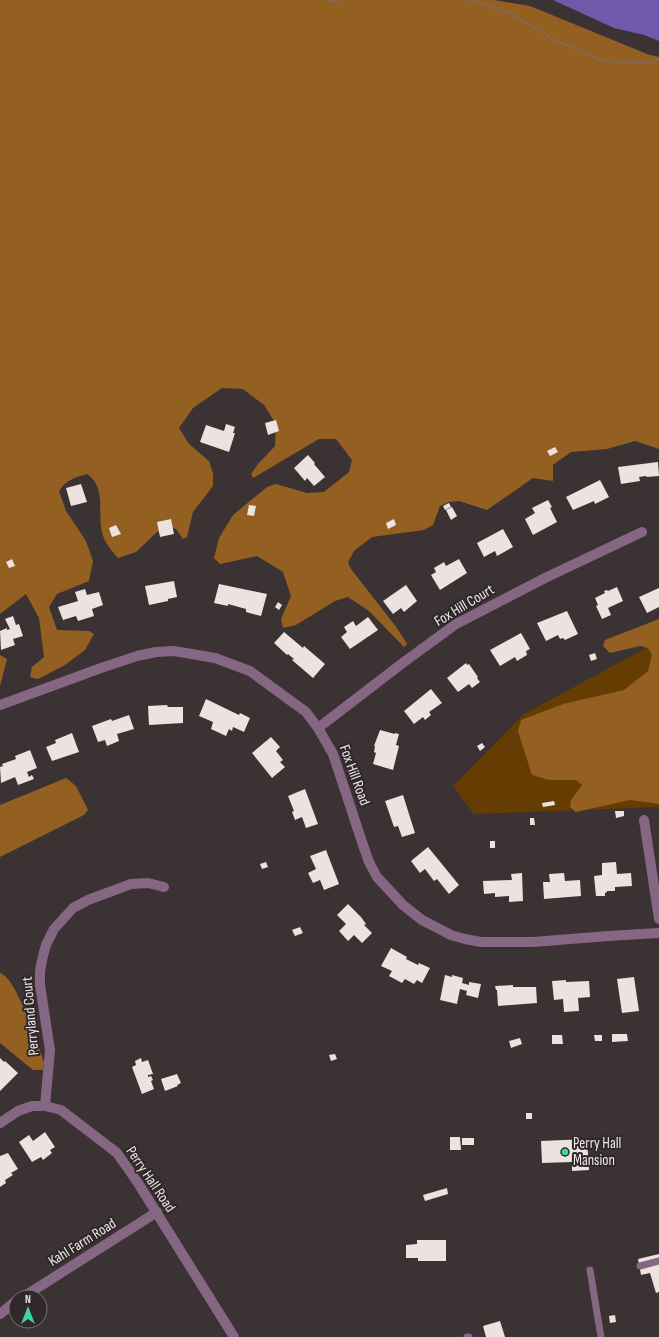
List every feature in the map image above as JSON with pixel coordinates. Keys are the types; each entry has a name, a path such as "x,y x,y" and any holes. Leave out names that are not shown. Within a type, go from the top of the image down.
{"street":[{"name":"Fox Hill Court","path":"318,728 456,624 545,578 642,532"},
{"name":"Fox Hill Road","path":"0,705 94,670 156,652 174,651 215,658 250,671 306,712 334,754 363,845 369,862 377,877 403,905 422,920 450,935 465,940 481,942 533,942 608,936 659,934"},
{"path":"644,820 659,919"},
{"name":"Perryland Court","path":"45,1106 50,1050 40,985 40,971 46,945 54,929 73,908 95,897 131,884 148,883 164,887"},
{"name":"Perry Hall Road","path":"0,1123 18,1111 32,1106 45,1106 61,1110 117,1153 157,1212 234,1337"},
{"name":"Kahl Farm Road","path":"36,1289 157,1212"}],"lane":[{"path":"640,1266 659,1262"},
{"path":"590,1270 601,1337"}],"path":[{"path":"328,0 341,0"},
{"path":"470,0 514,15 554,40 599,59 617,62 649,63 659,60"}],"shaded area":[{"path":"0,0 494,0 530,6 647,54 659,57 659,449 635,441 607,449 571,452 553,465 553,481 533,478 487,510 459,501 449,502 440,506 433,525 424,530 372,537 354,551 348,562 351,569 397,628 407,644 404,647 369,611 348,597 335,601 296,625 283,628 281,619 291,596 283,572 257,556 220,564 214,558 219,538 233,515 267,487 276,484 307,493 324,492 349,472 352,460 336,439 319,439 253,478 251,474 275,446 276,424 264,405 243,389 222,388 193,408 179,428 189,444 209,461 213,473 213,486 193,512 187,537 183,539 176,529 168,527 157,532 136,552 118,558 108,546 103,536 99,493 93,480 87,474 67,482 59,491 66,511 86,541 93,561 89,581 57,594 49,607 57,630 89,631 94,634 85,650 65,665 38,679 30,677 32,667 44,657 39,618 26,594 0,614"},
{"path":"553,0 659,0 659,41 644,35 614,28"},
{"path":"659,619 659,804 630,800 576,812 570,807 571,800 582,785 576,780 549,780 532,775 518,731 521,720 563,704 624,690 648,671 652,655 648,648 640,646 610,653 603,646 605,640"},
{"path":"659,641 659,807 474,814 453,786 524,714"},
{"path":"0,655 7,659 0,686"},
{"path":"66,778 76,786 88,810 84,815 0,857 0,805"},
{"path":"0,973 13,986 20,999 44,1062 43,1070 33,1070 0,1043"}],"building":[{"path":"276,420 279,431 268,435 265,423"},
{"path":"226,424 235,427 233,433 235,433 229,452 200,442 206,425 224,431"},
{"path":"555,447 558,452 550,456 547,451"},
{"path":"308,455 325,477 314,486 307,478 305,481 294,468"},
{"path":"658,462 659,476 639,477 640,481 621,484 618,467"},
{"path":"600,480 609,497 595,504 594,501 573,510 566,497"},
{"path":"81,484 87,502 71,506 66,488"},
{"path":"548,500 557,522 533,535 525,519 535,513 532,508"},
{"path":"449,503 451,507 445,510 443,506"},
{"path":"249,505 256,506 254,516 247,515"},
{"path":"452,507 457,516 451,520 446,510"},
{"path":"171,519 174,534 160,537 157,522"},
{"path":"394,519 396,525 388,529 386,523"},
{"path":"116,525 121,534 112,537 109,528"},
{"path":"503,529 513,547 497,556 495,551 484,557 477,543"},
{"path":"12,559 15,566 9,568 6,562"},
{"path":"459,559 467,573 440,590 431,575 436,572 434,568 444,562 446,566"},
{"path":"174,581 177,597 168,599 168,601 149,605 145,586"},
{"path":"219,584 267,594 261,616 246,612 246,609 228,604 228,606 214,603"},
{"path":"406,585 417,601 404,612 401,608 393,614 383,601"},
{"path":"617,587 623,601 608,608 611,615 602,619 596,606 598,605 595,598 605,593 604,591"},
{"path":"659,588 659,607 647,613 639,597"},
{"path":"85,589 87,595 99,592 103,605 92,609 94,616 78,621 76,616 63,620 58,607 78,601 75,592"},
{"path":"278,602 282,605 279,610 275,607"},
{"path":"567,611 578,634 565,640 563,638 560,639 558,635 546,641 537,623"},
{"path":"13,616 16,625 19,624 23,636 13,639 15,645 1,650 0,631 7,628 7,630 10,629 5,619"},
{"path":"368,617 378,630 350,649 341,637 347,632 344,627 353,621 356,626"},
{"path":"284,632 303,648 304,646 325,664 313,678 292,660 294,659 288,654 287,655 274,643"},
{"path":"521,633 530,649 526,651 527,655 517,661 515,657 500,666 490,650"},
{"path":"595,653 597,659 591,661 589,655"},
{"path":"466,663 467,665 469,664 480,682 472,688 469,684 458,692 447,678"},
{"path":"431,689 442,703 429,712 431,715 425,720 423,717 414,724 404,711"},
{"path":"206,699 239,715 240,713 250,718 244,732 233,727 232,731 229,729 226,736 211,729 213,722 199,716"},
{"path":"167,705 168,707 183,707 183,723 149,725 148,706"},
{"path":"129,715 134,729 117,734 119,741 107,746 105,740 98,742 92,726 111,719 112,721"},
{"path":"380,730 399,734 396,745 399,746 393,770 373,764 376,753 374,752 374,746"},
{"path":"72,733 79,752 52,761 46,747 56,743 55,740"},
{"path":"271,737 280,747 276,751 283,760 280,762 285,767 272,778 252,753"},
{"path":"482,743 485,747 480,751 477,746"},
{"path":"30,750 37,768 27,772 29,777 32,775 34,779 18,785 15,777 1,783 0,767 3,766 2,764 16,759 15,756"},
{"path":"305,789 318,824 306,828 302,817 295,820 292,812 294,811 288,796"},
{"path":"403,795 415,833 402,837 398,826 394,827 385,801"},
{"path":"554,801 555,805 543,807 542,803"},
{"path":"615,811 624,811 624,816 616,818"},
{"path":"530,818 534,818 535,825 530,825"},
{"path":"490,841 495,841 495,848 490,848"},
{"path":"428,847 459,885 449,894 437,879 434,881 425,869 420,873 411,861"},
{"path":"326,850 339,884 324,890 320,880 313,883 308,873 316,869 310,856"},
{"path":"266,862 268,867 262,869 260,864"},
{"path":"616,862 617,874 631,873 632,886 615,887 615,891 607,891 605,896 596,896 594,876 602,875 602,863"},
{"path":"522,873 523,901 509,902 509,896 495,897 495,893 484,894 483,881 512,880 511,874"},
{"path":"564,873 565,881 580,880 581,896 544,899 543,882 550,882 549,874"},
{"path":"348,904 361,917 366,924 364,925 372,933 362,943 354,935 348,941 339,931 346,924 337,915"},
{"path":"300,927 303,933 295,936 292,930"},
{"path":"391,948 407,957 406,959 418,965 419,963 430,968 422,983 417,980 414,984 405,979 402,983 389,976 392,971 381,966"},
{"path":"445,975 463,978 462,983 469,985 469,982 481,984 478,998 466,995 467,991 460,989 457,1004 440,1000"},
{"path":"634,977 639,1011 622,1013 617,979"},
{"path":"566,980 566,982 589,981 590,997 578,998 579,1011 564,1012 563,999 554,1000 552,981"},
{"path":"513,985 513,987 536,987 537,1003 498,1006 497,990 495,986"},
{"path":"612,1034 627,1034 628,1041 612,1042"},
{"path":"552,1035 562,1035 563,1044 552,1044"},
{"path":"594,1035 602,1035 602,1041 595,1041"},
{"path":"520,1038 522,1044 511,1048 509,1041"},
{"path":"335,1054 337,1059 331,1061 329,1055"},
{"path":"0,1058 18,1073 0,1091"},
{"path":"141,1058 142,1062 148,1060 153,1074 148,1075 148,1077 151,1076 153,1080 151,1081 154,1089 142,1094 132,1067 136,1065 135,1061"},
{"path":"177,1074 181,1083 177,1085 178,1086 165,1091 161,1079"},
{"path":"526,1113 532,1113 532,1119 526,1119"},
{"path":"45,1132 55,1147 50,1150 52,1153 43,1160 41,1157 32,1162 19,1142 29,1135 33,1141"},
{"path":"450,1137 460,1137 461,1150 450,1150"},
{"path":"462,1138 474,1138 474,1145 462,1145"},
{"name":"Perry Hall Mansion","path":"587,1139 589,1170 572,1171 572,1162 542,1163 541,1141"},
{"path":"8,1153 18,1169 11,1173 13,1175 5,1180 6,1183 0,1187 0,1156"},
{"path":"447,1188 448,1194 425,1201 423,1195"},
{"path":"417,1240 446,1240 446,1261 418,1261 418,1258 406,1258 406,1245 417,1244"},
{"path":"659,1254 659,1292 656,1293 650,1273 641,1275 638,1259"},
{"path":"615,1315 616,1322 610,1323 609,1316"},
{"path":"500,1321 505,1337 486,1337 483,1326"}],"place":[{"name":"Perry Hall Mansion","path":"565,1152"}]}
